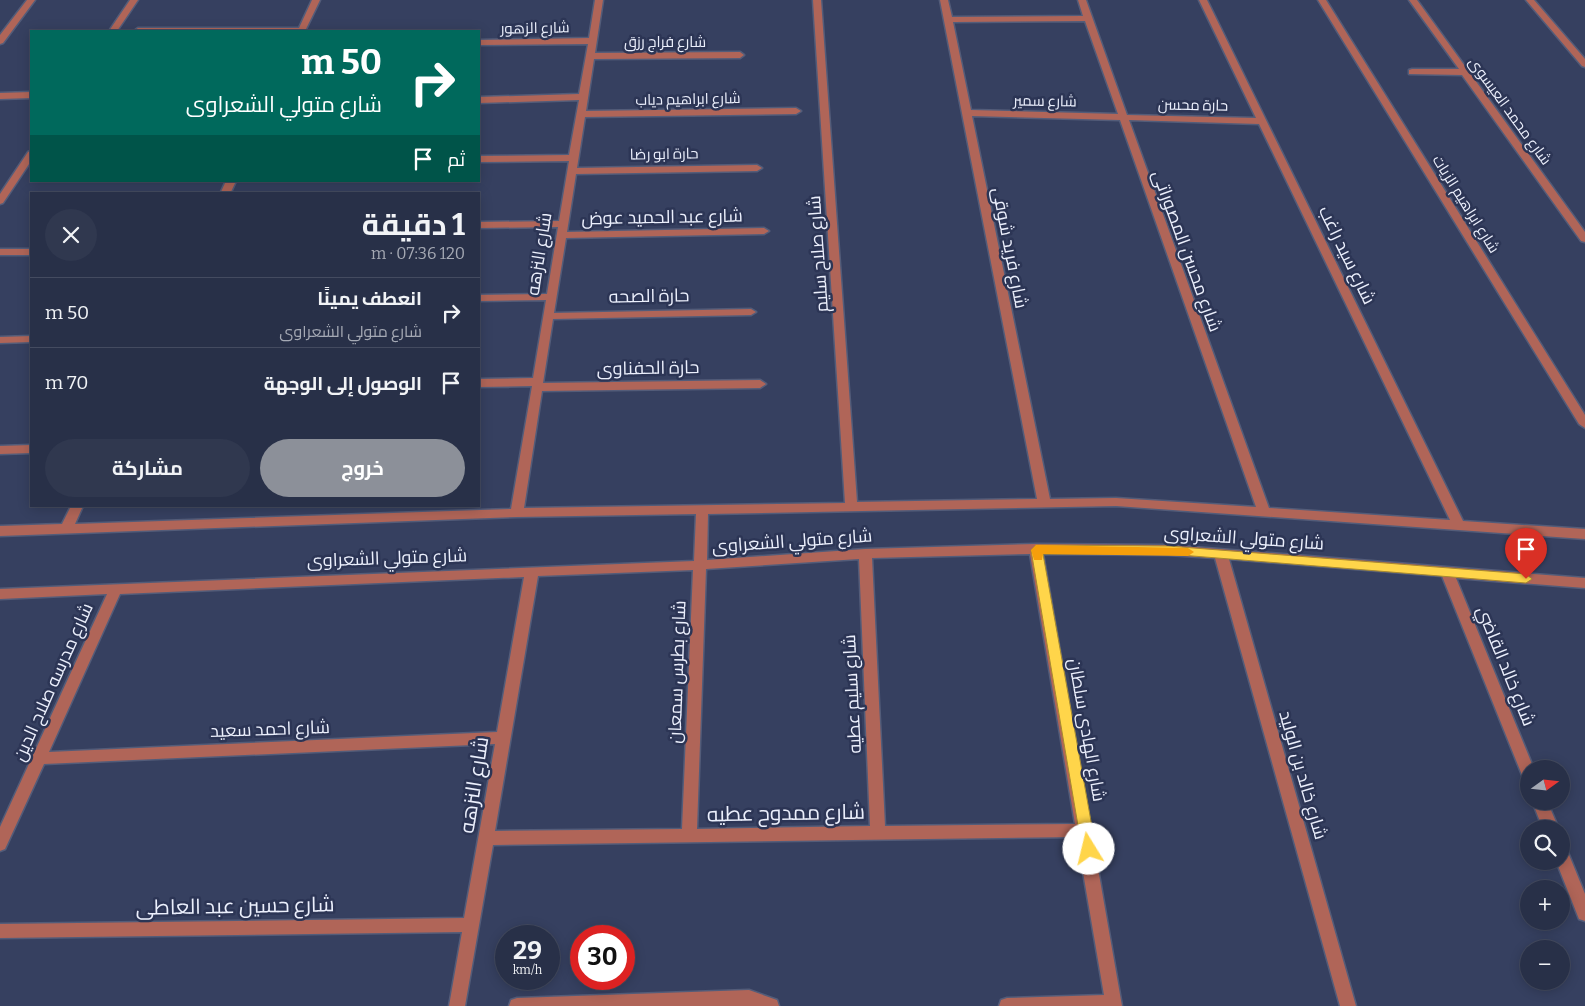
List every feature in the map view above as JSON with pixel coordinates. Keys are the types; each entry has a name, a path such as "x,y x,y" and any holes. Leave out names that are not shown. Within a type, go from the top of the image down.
{"street":[{"path":"0,41 31,0"},
{"path":"114,30 134,0"},
{"path":"302,30 316,0"},
{"name":"شارع النزهه","path":"517,513 599,0"},
{"name":"شارع صلاح سليم","path":"817,0 851,505"},
{"name":"شارع فريد شوقى","path":"944,0 1044,502"},
{"name":"شارع محسن المصوراتى","path":"1082,0 1264,512"},
{"name":"شارع سيد راغب","path":"1203,0 1459,526"},
{"name":"شارع ابراهيم الزيات","path":"1322,0 1585,424"},
{"name":"شارع محمد العيسوى","path":"1413,0 1585,238"},
{"path":"1530,0 1585,64"},
{"path":"948,20 1088,18"},
{"name":"شارع الزهور","path":"480,42 592,41"},
{"name":"شارع فراج رزق","path":"590,56 740,55"},
{"path":"1412,72 1465,72"},
{"path":"0,96 30,95"},
{"path":"480,100 583,97"},
{"name":"شارع ابراهيم دياب","path":"581,114 796,111"},
{"name":"شارع سمير","path":"967,113 1122,117"},
{"name":"حارة محسن","path":"1122,117 1262,121"},
{"path":"0,201 30,156"},
{"path":"480,159 573,158"},
{"name":"حارة ابو رضا","path":"571,171 757,168"},
{"path":"20,172 30,172"},
{"path":"480,225 563,224"},
{"name":"شارع عبد الحميد عوض","path":"561,235 764,231"},
{"path":"0,252 30,252"},
{"path":"480,298 551,297"},
{"name":"حارة الصحه","path":"548,316 750,312"},
{"path":"0,340 30,340"},
{"name":"حارة الحفناوى","path":"480,383 760,384"},
{"path":"0,450 30,449"},
{"name":"شارع متولي الشعراوى","path":"0,530 517,513 702,511 851,505 1116,502 1585,534"},
{"path":"67,528 77,507"},
{"name":"شارع بطرس سمعان","path":"689,835 702,511"},
{"name":"شارع متولي الشعراوى","path":"0,594 700,565 865,554 1036,550 1168,550 1585,583"},
{"name":"شارع الهادى سلطان","path":"1036,550 1086,830 1114,1005"},
{"name":"شارع سليم عطيه","path":"865,554 878,832"},
{"name":"شارع خالد بن الوليد","path":"1221,555 1348,1006"},
{"name":"شارع النزهه","path":"457,1006 532,571"},
{"name":"شارع خالد القاضي","path":"1447,572 1523,760"},
{"name":"شارع مدرسه صلاح الدين","path":"0,844 116,589"},
{"name":"شارع احمد سعيد","path":"39,758 503,738"},
{"name":"شارع ممدوح عطيه","path":"486,838 1086,830"},
{"path":"1567,870 1585,914"},
{"name":"شارع حسين عبد العاطى","path":"0,931 471,925"},
{"path":"517,1006 749,998 770,1006"},
{"path":"1007,1006 1114,1005"}],"slow traffic":[{"path":"1038,556 1036,550 1168,550 1188,552"}],"route":[{"path":"1089,849 1036,550 1168,550 1526,579"}]}
